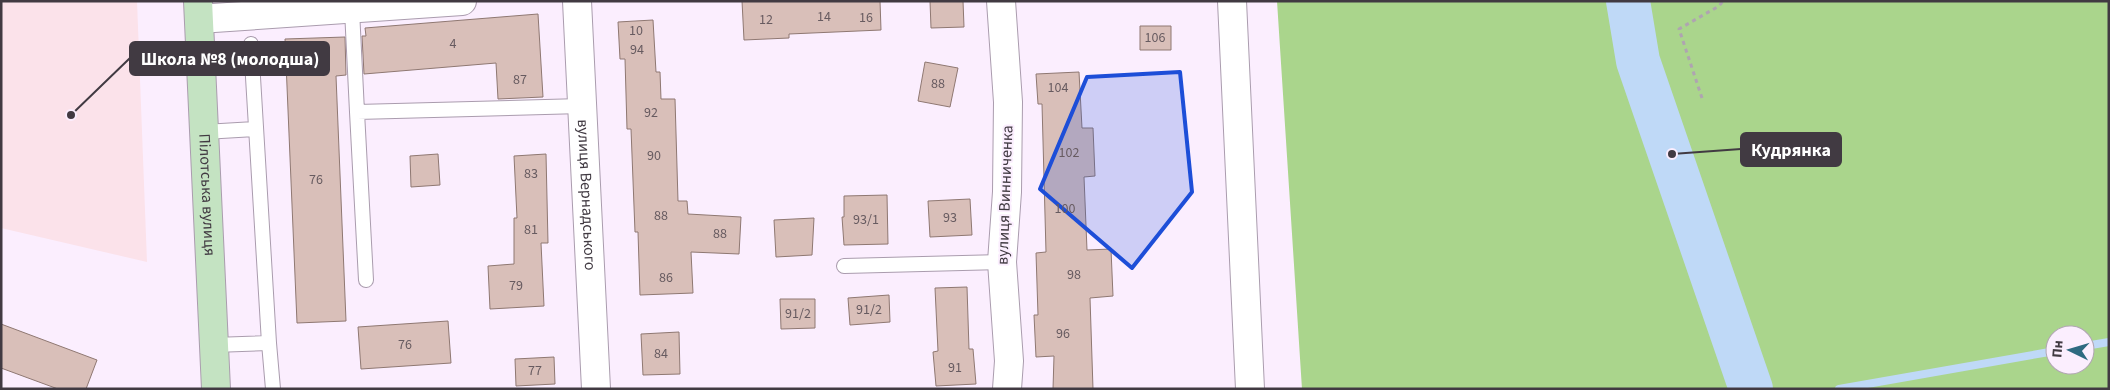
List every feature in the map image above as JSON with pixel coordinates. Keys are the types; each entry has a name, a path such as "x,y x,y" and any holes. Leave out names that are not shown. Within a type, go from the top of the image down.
{"street":[{"path":"199,10 352,10 462,1"},
{"name":"вулиця Вернадського","path":"577,1 596,389"},
{"name":"вулиця Винниченка","path":"1001,1 1008,102 1002,262 1009,361 1007,389"},
{"path":"1232,1 1250,389"},
{"name":"Пілотська вулиця","path":"199,10 216,389"}],"lane":[{"path":"352,10 366,280"},
{"path":"251,44 273,389"},
{"path":"357,112 582,106"},
{"path":"204,132 255,130"},
{"path":"844,266 1002,262"},
{"path":"214,345 269,343"}],"path":[{"path":"1702,98 1679,29 1719,6 1723,1"}],"highlighted area":[{"path":"1180,72 1192,192 1132,268 1040,189 1087,77"}],"shaded area":[{"path":"1,1 137,1 147,262 1,228"}],"green space":[{"path":"1277,1 2109,1 2109,389 1302,389"}],"building":[{"path":"742,1 880,1 881,30 789,34 789,38 744,40"},
{"path":"930,1 963,1 964,27 931,28"},
{"path":"538,14 543,97 498,99 496,63 364,74 362,36 366,36 365,28"},
{"path":"653,20 656,72 660,72 661,99 675,99 678,201 687,201 688,214 741,217 739,254 691,252 693,293 640,295 638,232 635,232 631,129 627,129 625,59 620,59 618,22"},
{"path":"1140,26 1171,26 1171,50 1140,50"},
{"path":"345,37 346,75 336,76 346,321 297,323 285,39"},
{"path":"925,62 958,68 950,107 918,101"},
{"path":"1079,72 1082,128 1093,128 1095,176 1084,177 1087,250 1111,249 1113,296 1090,298 1093,389 1053,389 1054,356 1036,357 1034,315 1038,315 1036,253 1046,252 1042,104 1038,104 1036,74"},
{"path":"438,154 440,185 411,187 410,156"},
{"path":"546,154 548,243 541,243 544,306 490,309 488,266 514,264 514,218 517,218 514,156"},
{"path":"887,195 888,244 844,245 842,217 844,217 844,196"},
{"path":"970,199 972,235 930,237 928,201"},
{"path":"814,218 812,255 776,257 774,220"},
{"path":"967,287 969,349 973,349 976,384 936,386 933,352 938,351 935,288"},
{"path":"889,295 890,322 850,325 848,298"},
{"path":"780,299 815,299 815,328 781,329"},
{"path":"448,321 451,363 361,369 358,327"},
{"path":"1,324 97,360 86,389 58,389 1,368"},
{"path":"679,332 680,374 643,375 641,334"},
{"path":"554,357 555,384 516,386 515,359"}],"waterway":[{"path":"1628,1 1638,61 1751,389"},
{"path":"2095,344 2109,342"},
{"path":"1839,389 2045,353"}],"place":[{"name":"Школа №8 (молодша)","path":"71,115"},
{"name":"Кудрянка","path":"1672,154"}]}
